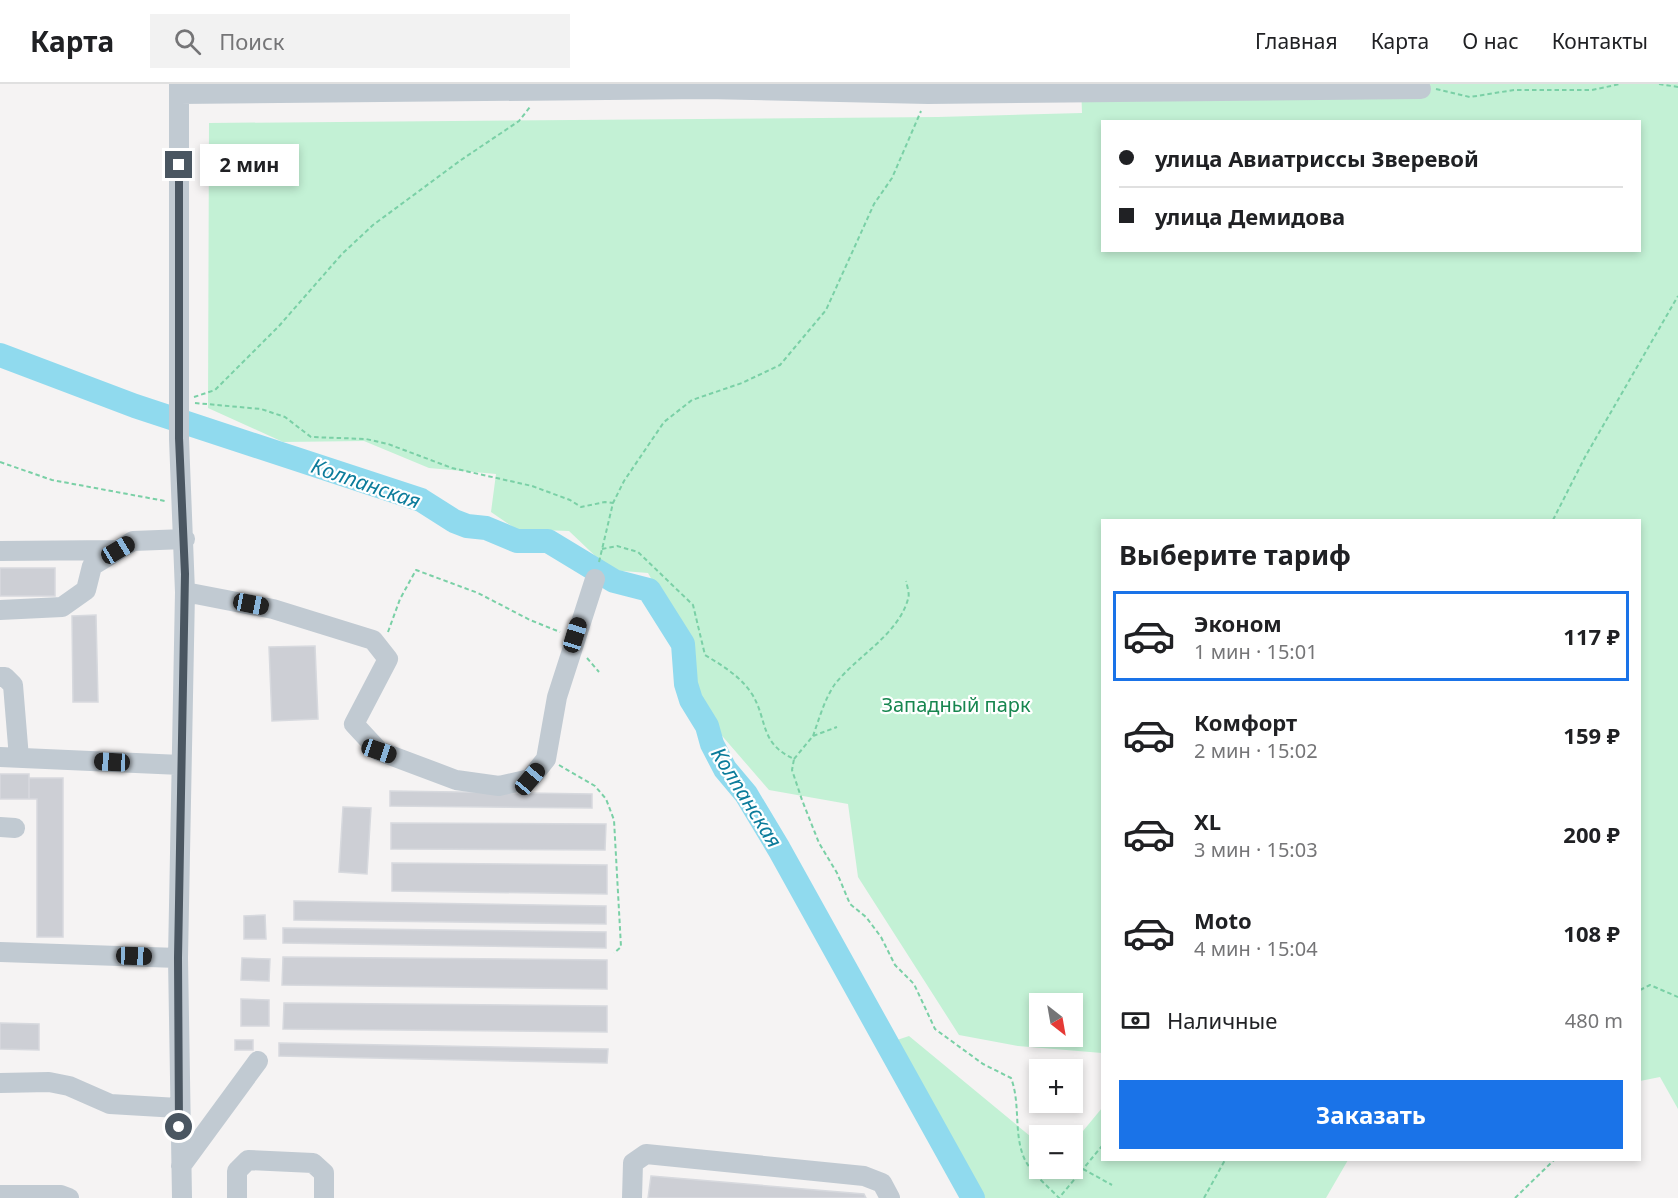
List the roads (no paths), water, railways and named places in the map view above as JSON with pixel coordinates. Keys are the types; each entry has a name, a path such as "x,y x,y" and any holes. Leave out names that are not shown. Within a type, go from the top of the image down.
{"street":[{"path":"182,1198 178,1108 178,958 185,539 179,438 179,89 544,90 706,87 928,94 1421,89"},
{"path":"0,610 62,607 86,590 92,566 133,541 185,539"},
{"path":"0,551 118,550"},
{"path":"185,592 273,609 373,640 388,659 354,724 379,751 456,780 499,786 530,779 546,759 556,697 595,579"},
{"path":"0,677 13,685 9,757 181,765"},
{"path":"0,952 178,958"},
{"path":"181,1166 258,1060"},
{"path":"0,1083 50,1082 69,1086 110,1104 178,1108"},
{"path":"632,1198 633,1163 646,1154 864,1176 882,1183 890,1198"},
{"path":"237,1198 237,1171 248,1160 313,1163 324,1173 324,1198"},
{"path":"0,1195 61,1195 69,1198"}],"waterway":[{"name":"Колпанская","path":"0,355 135,406 421,500 454,521 467,526 486,528 517,541 548,541 614,581 649,590 683,644 686,684 691,700 707,726 712,744 725,769 746,794 779,849 973,1198"}],"park label":[{"name":"Западный парк","path":"956,704"}]}
